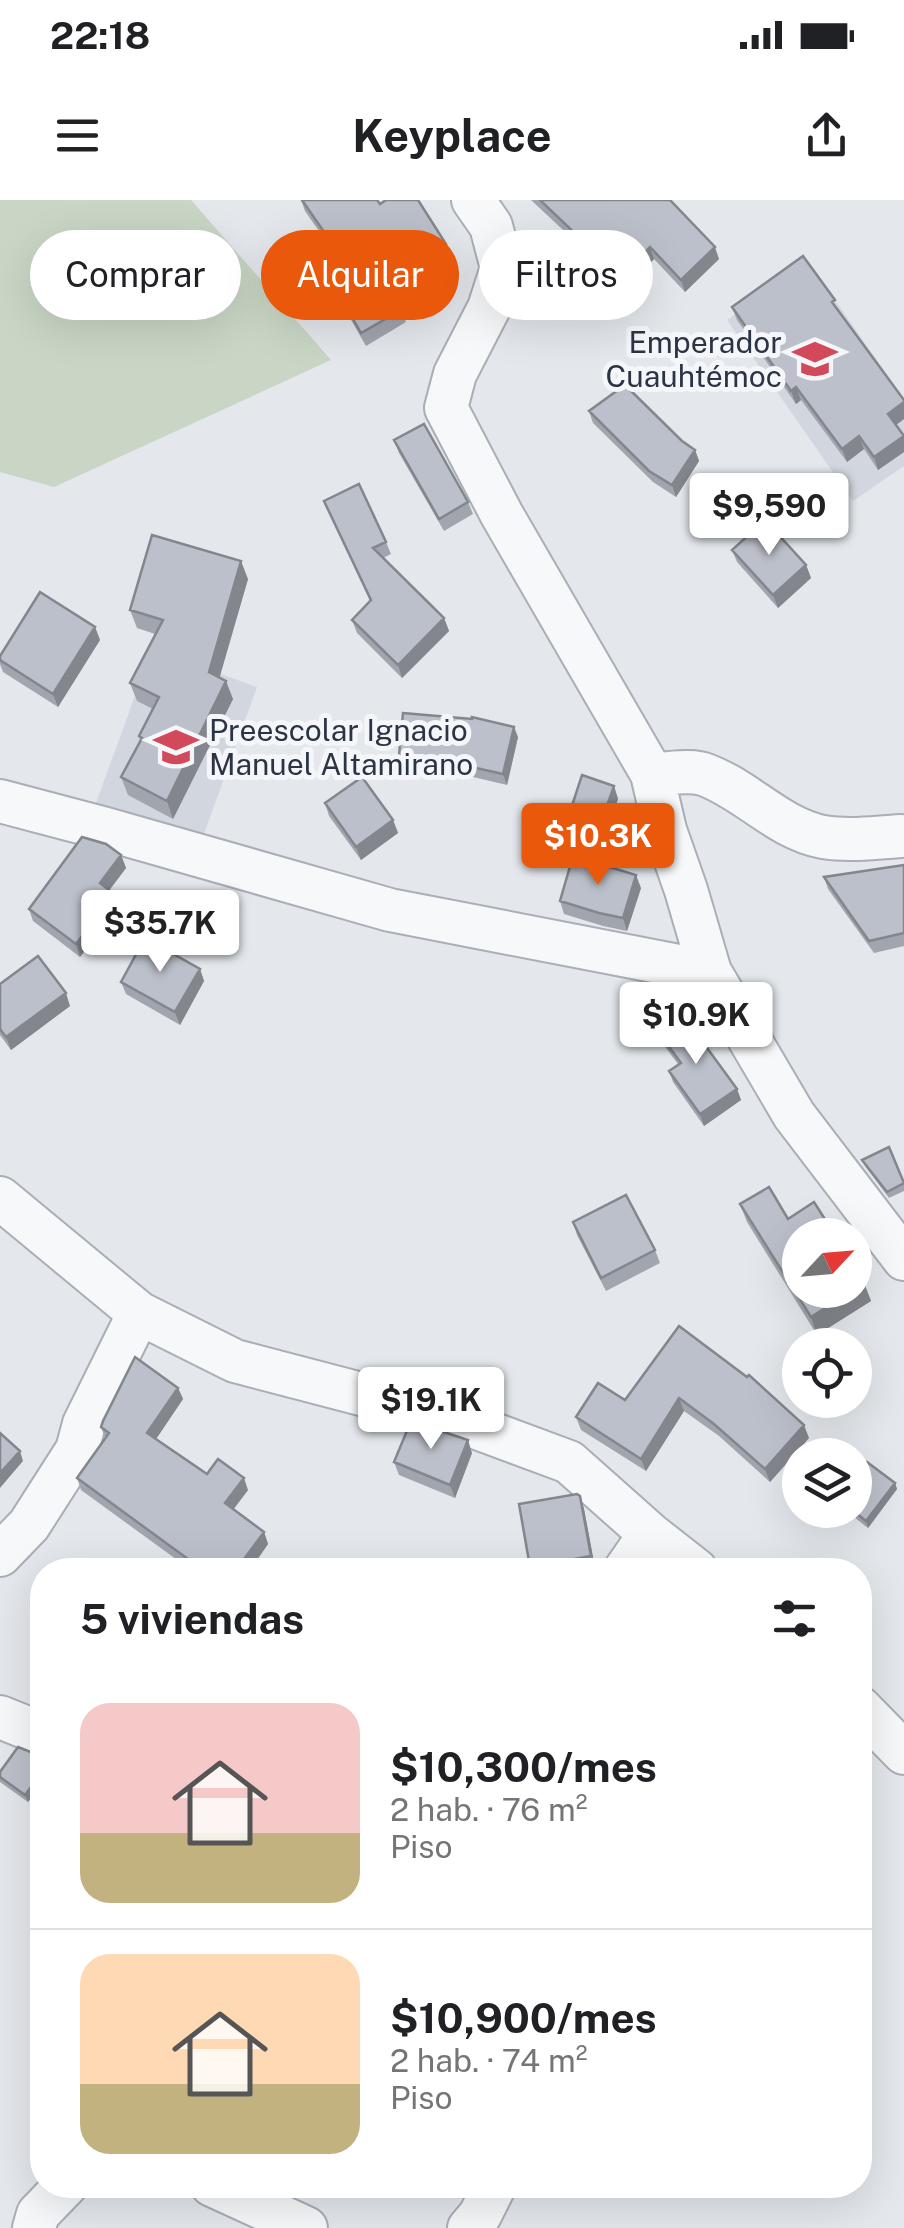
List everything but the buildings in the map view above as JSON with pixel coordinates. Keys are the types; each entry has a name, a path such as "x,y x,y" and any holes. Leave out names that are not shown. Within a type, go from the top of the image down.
{"street":[{"path":"473,200 491,226 502,268 489,308 455,374 446,408 502,515 652,774 665,830 710,972 794,1116 904,1259"},
{"path":"652,774 702,773 746,796 783,822 821,836 901,836"},
{"path":"0,802 390,910 710,972"},
{"path":"0,1198 139,1313 235,1362 445,1416 569,1462 681,1558"},
{"path":"0,1555 29,1525 78,1450 84,1424 139,1313"},
{"path":"633,1558 650,1534"},
{"path":"0,1717 30,1730"},
{"path":"872,1720 904,1753"},
{"path":"34,2228 38,2214 53,2198"},
{"path":"240,2198 306,2228"},
{"path":"469,2228 488,2198"}],"shaded area":[{"name":"Emperador Cuauhtémoc","path":"809,263 904,399 904,466 853,501 727,320"},
{"name":"Preescolar Ignacio Manuel Altamirano","path":"152,649 257,687 200,845 95,806"}],"green space":[{"path":"0,200 191,200 217,230 30,230 30,320 241,320 241,257 261,280 261,320 296,320 331,360 54,487 0,472"}],"place":[{"name":"Emperador Cuauhtémoc","path":"815,359"},
{"name":"Preescolar Ignacio Manuel Altamirano","path":"176,747"}]}
